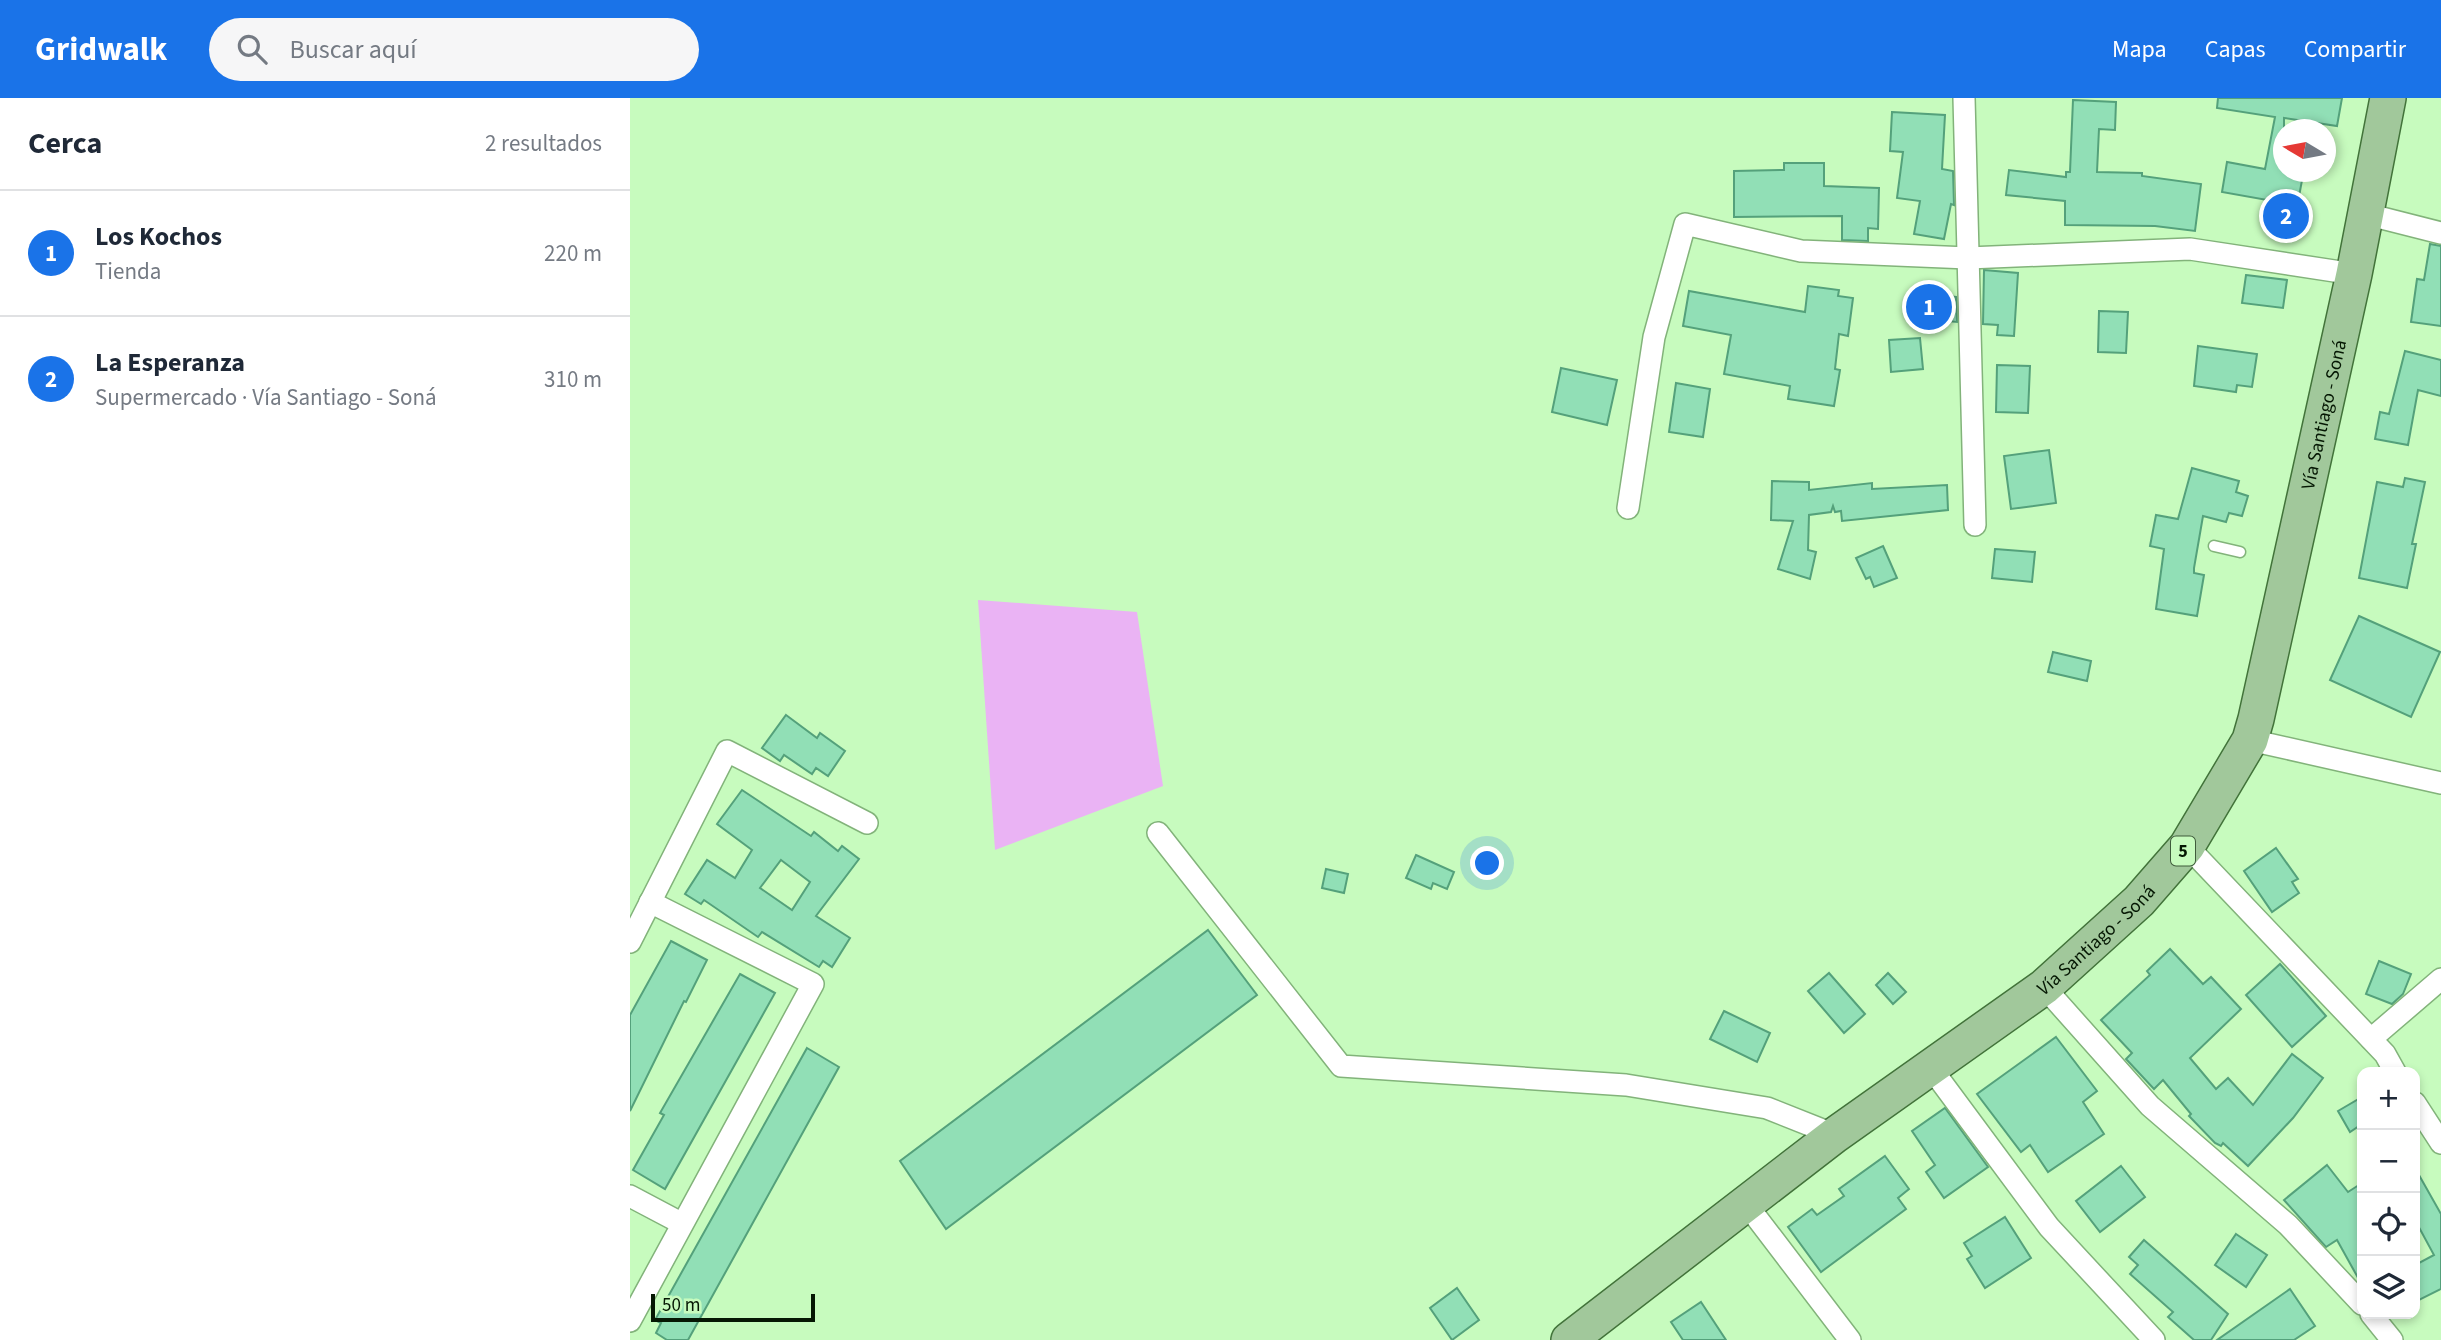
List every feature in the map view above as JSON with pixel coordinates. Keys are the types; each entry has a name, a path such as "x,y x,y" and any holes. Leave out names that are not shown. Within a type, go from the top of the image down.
{"main road":[{"name":"Vía Santiago - Soná","path":"1569,1340 1835,1135 2044,987 2139,901 2187,846 2250,740 2266,679 2354,274 2388,98"}],"street":[{"path":"1964,98 1975,525"},
{"path":"2366,214 2441,233"},
{"path":"1628,508 1654,337 1685,224 1801,251 1968,258 2190,249 2354,274"},
{"path":"2250,740 2441,783"},
{"path":"630,942 727,751 867,822"},
{"path":"1158,833 1341,1066 1626,1085 1768,1108 1835,1135"},
{"path":"2187,846 2385,1054 2392,1067"},
{"path":"630,1321 813,984 650,902"},
{"path":"2371,1039 2441,979"},
{"path":"2044,987 2150,1106 2288,1225 2357,1299"},
{"path":"1931,1068 2049,1227 2154,1340"},
{"path":"2420,1111 2441,1143"},
{"path":"630,1196 681,1223"},
{"path":"1747,1205 1850,1340"},
{"path":"2375,1319 2392,1340"}],"lane":[{"path":"2214,546 2240,552"}],"shaded area":[{"path":"978,600 1137,612 1163,786 995,850"}],"building":[{"path":"2218,98 2342,98 2337,126 2336,119 2275,119 2217,108"},
{"path":"2073,100 2116,102 2115,130 2099,129 2097,172 2142,173 2142,176 2201,184 2195,231 2155,226 2065,225 2065,201 2006,195 2009,170 2066,177 2066,172 2070,172"},
{"path":"1892,112 1945,115 1942,169 1953,171 1954,205 1951,204 1944,239 1914,234 1920,201 1897,198 1903,152 1890,151"},
{"path":"2273,127 2273,182 2302,182 2297,207 2306,208 2302,229 2269,224 2273,201 2222,192 2227,162 2265,169"},
{"path":"1784,163 1824,163 1824,186 1879,188 1878,229 1868,228 1868,241 1842,240 1842,216 1734,217 1734,171 1784,170"},
{"path":"2430,244 2441,246 2441,326 2411,322 2417,279 2424,280"},
{"path":"1984,270 2018,273 2014,336 1997,335 1998,325 1983,324"},
{"path":"2246,275 2287,280 2283,308 2242,303"},
{"path":"1808,286 1839,290 1838,296 1853,298 1848,336 1839,334 1835,369 1840,370 1834,406 1788,399 1790,386 1724,374 1731,335 1683,326 1689,291 1805,312"},
{"path":"1917,293 1956,297 1957,322 1915,318"},
{"path":"2099,311 2128,312 2126,353 2098,352"},
{"path":"1920,338 1923,369 1891,372 1889,340"},
{"path":"2198,346 2257,354 2252,387 2237,385 2236,392 2194,386"},
{"path":"2405,351 2441,360 2441,396 2418,390 2408,445 2375,439 2380,412 2389,414"},
{"path":"1997,365 2030,366 2028,413 1996,412"},
{"path":"1561,368 1617,380 1607,425 1552,412"},
{"path":"1676,383 1710,389 1703,437 1669,432"},
{"path":"2049,450 2056,503 2011,509 2004,456"},
{"path":"2192,468 2239,481 2236,492 2248,496 2242,516 2229,513 2226,522 2203,516 2194,568 2194,573 2204,575 2197,616 2156,609 2164,549 2150,546 2156,515 2178,519"},
{"path":"2405,478 2425,482 2412,544 2416,544 2407,588 2359,578 2377,482 2403,487"},
{"path":"1772,481 1809,482 1809,490 1872,483 1872,489 1947,485 1948,510 1842,521 1841,511 1835,512 1833,506 1831,512 1809,515 1808,550 1816,552 1810,579 1778,569 1793,521 1771,520"},
{"path":"1883,546 1897,578 1874,587 1870,577 1866,579 1856,558"},
{"path":"1995,549 2035,552 2032,582 1992,578"},
{"path":"2359,616 2440,652 2411,717 2330,680"},
{"path":"2053,652 2091,661 2087,681 2048,672"},
{"path":"786,715 817,738 820,733 845,751 828,776 816,768 812,774 784,755 780,761 762,748"},
{"path":"742,790 811,836 814,832 838,851 842,846 859,859 816,916 850,938 832,967 823,961 819,967 762,932 758,937 704,900 701,904 685,894 707,860 735,878 752,850 717,824","holes":["781,860 810,882 792,910 760,888"]},
{"path":"2276,848 2298,879 2292,882 2299,893 2272,912 2244,871"},
{"path":"1416,855 1454,872 1447,889 1433,883 1431,889 1406,878"},
{"path":"1326,869 1348,874 1344,893 1322,888"},
{"path":"1208,930 1257,995 946,1229 900,1161"},
{"path":"671,941 707,960 630,1111 630,1015"},
{"path":"2170,949 2203,984 2211,977 2241,1009 2190,1058 2216,1089 2228,1078 2253,1105 2292,1054 2323,1078 2293,1118 2248,1166 2223,1143 2221,1146 2215,1143 2189,1116 2191,1114 2163,1080 2154,1089 2126,1059 2132,1053 2101,1020 2150,975 2147,971"},
{"path":"2379,961 2411,974 2403,994 2392,1004 2366,994"},
{"path":"2280,964 2326,1016 2292,1047 2246,995"},
{"path":"1829,973 1865,1014 1844,1033 1808,991"},
{"path":"1888,973 1906,992 1893,1004 1876,985"},
{"path":"740,974 775,993 665,1189 633,1170 664,1115 660,1113"},
{"path":"1724,1011 1770,1033 1757,1062 1710,1039"},
{"path":"2056,1037 2097,1091 2083,1102 2104,1134 2048,1172 2030,1145 2021,1152 1977,1094"},
{"path":"807,1048 839,1067 688,1340 667,1340 656,1333 661,1323 655,1320"},
{"path":"2357,1100 2357,1127 2350,1132 2338,1111"},
{"path":"1945,1108 1988,1167 1944,1198 1926,1172 1935,1165 1912,1131"},
{"path":"1885,1156 1909,1189 1898,1198 1906,1209 1821,1272 1788,1227 1812,1209 1817,1215 1844,1196 1839,1189"},
{"path":"2327,1165 2348,1192 2357,1186 2357,1276 2337,1240 2326,1247 2284,1200"},
{"path":"2121,1166 2145,1197 2100,1232 2076,1201"},
{"path":"2420,1177 2441,1214 2441,1289 2420,1300 2420,1262 2434,1255 2420,1229"},
{"path":"2005,1217 2031,1258 1985,1288 1967,1259 1972,1256 1964,1243"},
{"path":"2236,1234 2267,1255 2246,1287 2215,1265"},
{"path":"2144,1240 2228,1314 2211,1340 2194,1340 2168,1317 2173,1312 2130,1274 2138,1265 2129,1257"},
{"path":"1457,1288 1479,1320 1452,1340 1430,1308"},
{"path":"2290,1289 2315,1326 2294,1340 2217,1340"},
{"path":"1701,1302 1726,1340 1683,1340 1671,1322"}],"place":[{"name":"La Esperanza","path":"2286,216"},
{"name":"Los Kochos","path":"1929,307"}]}
